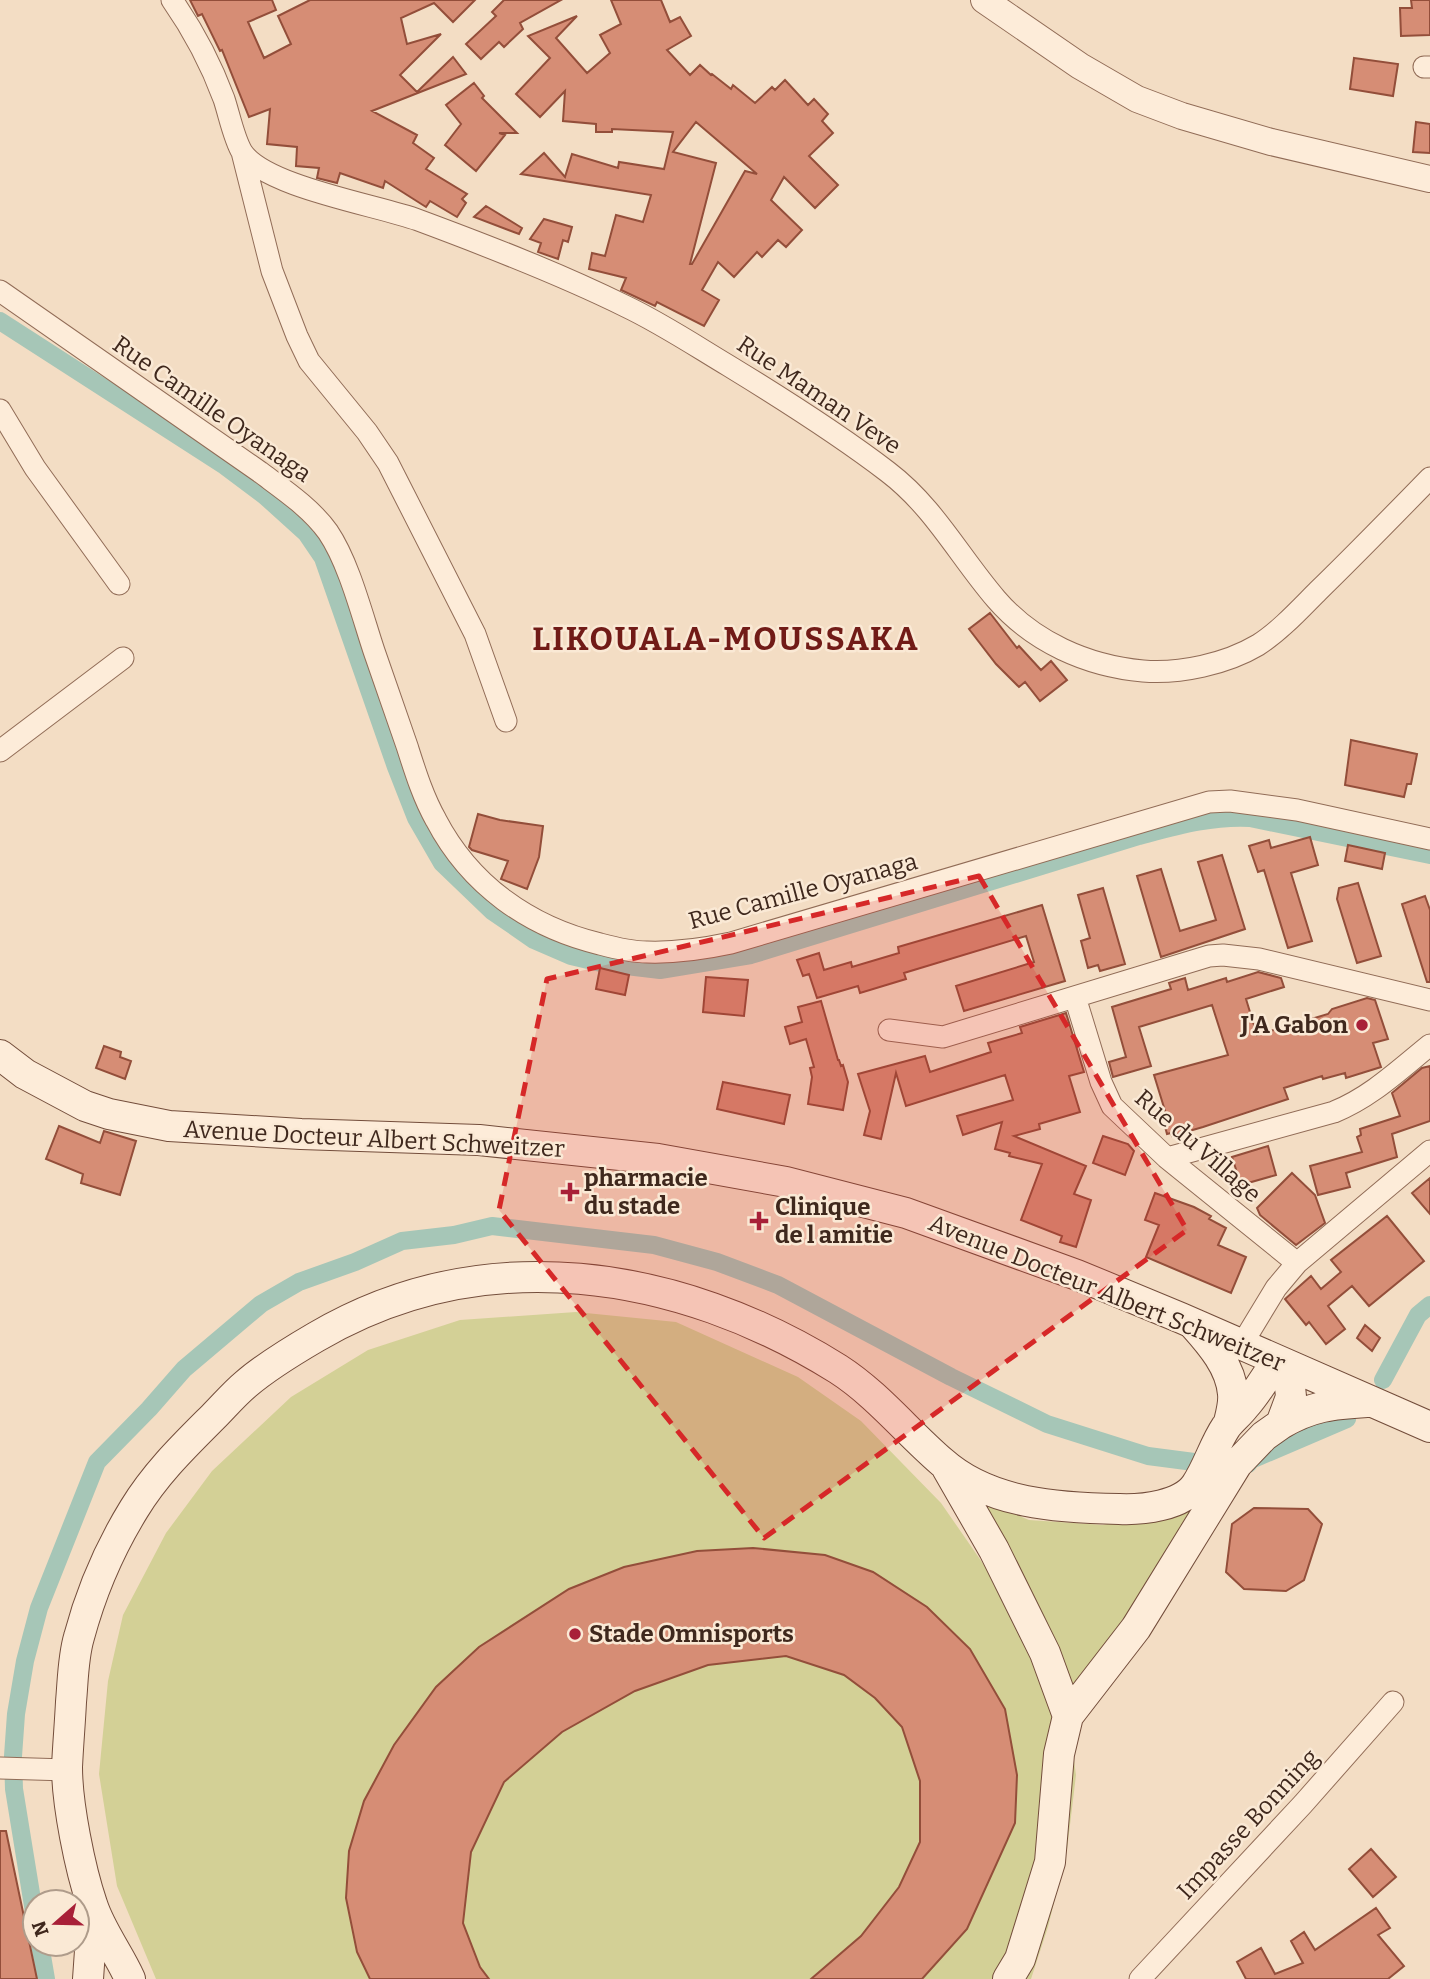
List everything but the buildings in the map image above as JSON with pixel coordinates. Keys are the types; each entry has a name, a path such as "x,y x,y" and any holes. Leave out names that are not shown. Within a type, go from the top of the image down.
{"main road":[{"name":"Avenue Docteur Albert Schweitzer","path":"0,1055 25,1074 85,1106 109,1115 169,1126 480,1140 658,1159 786,1182 906,1213 1077,1275 1430,1427"},
{"path":"130,1979 93,1908 75,1835 67,1770 78,1639 111,1547 152,1481 247,1384 290,1352 324,1332 385,1304 457,1283 503,1277 544,1276 656,1290 741,1319 838,1370 878,1401 945,1466 1000,1561 1045,1653 1068,1716"},
{"path":"945,1466 999,1494 1072,1508 1123,1510 1155,1506 1188,1494 1196,1485 1229,1422 1234,1395 1229,1376 1210,1343 1194,1324"},
{"path":"1229,1422 1283,1363"},
{"path":"1281,1424 1291,1397 1283,1363"},
{"path":"1008,1979 1020,1959 1050,1862 1059,1754 1068,1716 1136,1628 1237,1464 1264,1436 1302,1412 1341,1404 1372,1402"},
{"path":"1196,1485 1237,1464"},
{"path":"88,1979 93,1908"}],"street":[{"path":"172,0 205,55 222,95 242,152 271,271 297,336 309,361 367,432 388,463 475,634 506,722"},
{"path":"984,0 1080,66 1137,99 1182,116 1271,142 1430,178"},
{"name":"Rue Maman Veve","path":"242,152 266,172 293,183 413,218 517,258 624,305 664,326 856,447 896,478 936,518 996,599 1017,620 1040,638 1091,661 1142,671 1189,669 1227,658 1259,644 1292,617 1430,478"},
{"name":"Rue Camille Oyanaga","path":"0,291 260,472 294,498 327,531 340,555 418,779 435,818 451,845 469,870 493,893 536,921 571,937 646,953 701,949 731,943 1209,802 1230,801 1297,810 1430,839"},
{"path":"0,410 35,468 119,584"},
{"path":"0,751 122,658"},
{"path":"889,1030 943,1038 1209,956 1223,955 1259,959 1430,1000"},
{"name":"Rue du Village","path":"1075,997 1101,1082 1112,1106 1167,1158 1297,1263"},
{"path":"1167,1158 1324,1115 1354,1104 1372,1093 1430,1045"},
{"path":"1242,1344 1276,1288 1297,1263 1430,1151"},
{"name":"Impasse Bonning","path":"1140,1979 1303,1804 1393,1702"},
{"path":"0,1768 67,1770"}],"highlighted area":[{"path":"979,876 1187,1230 764,1538 499,1210 547,979"}],"shaded area":[{"name":"Stade Omnisports","path":"576,1312 676,1322 798,1377 861,1421 941,1503 1045,1653 1068,1716 1076,1775 1067,1850 1048,1927 1031,1979 156,1979 117,1886 99,1774 108,1681 123,1615 166,1533 212,1471 291,1397 368,1350 460,1320"},
{"path":"971,1495 1029,1520 1103,1525 1198,1501 1131,1619 1070,1694"}],"waterway":[{"path":"0,321 225,466 265,496 306,533 323,558 416,818 442,863 492,911 534,940 571,956 601,963 660,970 751,955 1139,836 1208,820 1250,818 1430,855"},
{"path":"30,1888 14,1789 16,1714 25,1661 39,1608 97,1462 184,1369 261,1304 299,1282 355,1262 402,1241 454,1235 492,1226 654,1245 717,1262 778,1285 951,1377 1047,1424 1148,1456 1194,1462"},
{"path":"1383,1380 1418,1315 1430,1305"},
{"path":"1248,1464 1251,1460 1347,1419"},
{"path":"42,1958 46,1979"}],"place":[{"name":"J'A Gabon","path":"1362,1025"},
{"name":"pharmacie du stade","path":"570,1192"},
{"name":"Clinique de l amitie","path":"759,1221"},
{"name":"Stade Omnisports","path":"575,1634"}],"district":[{"name":"LIKOUALA-MOUSSAKA","path":"726,639"}]}
